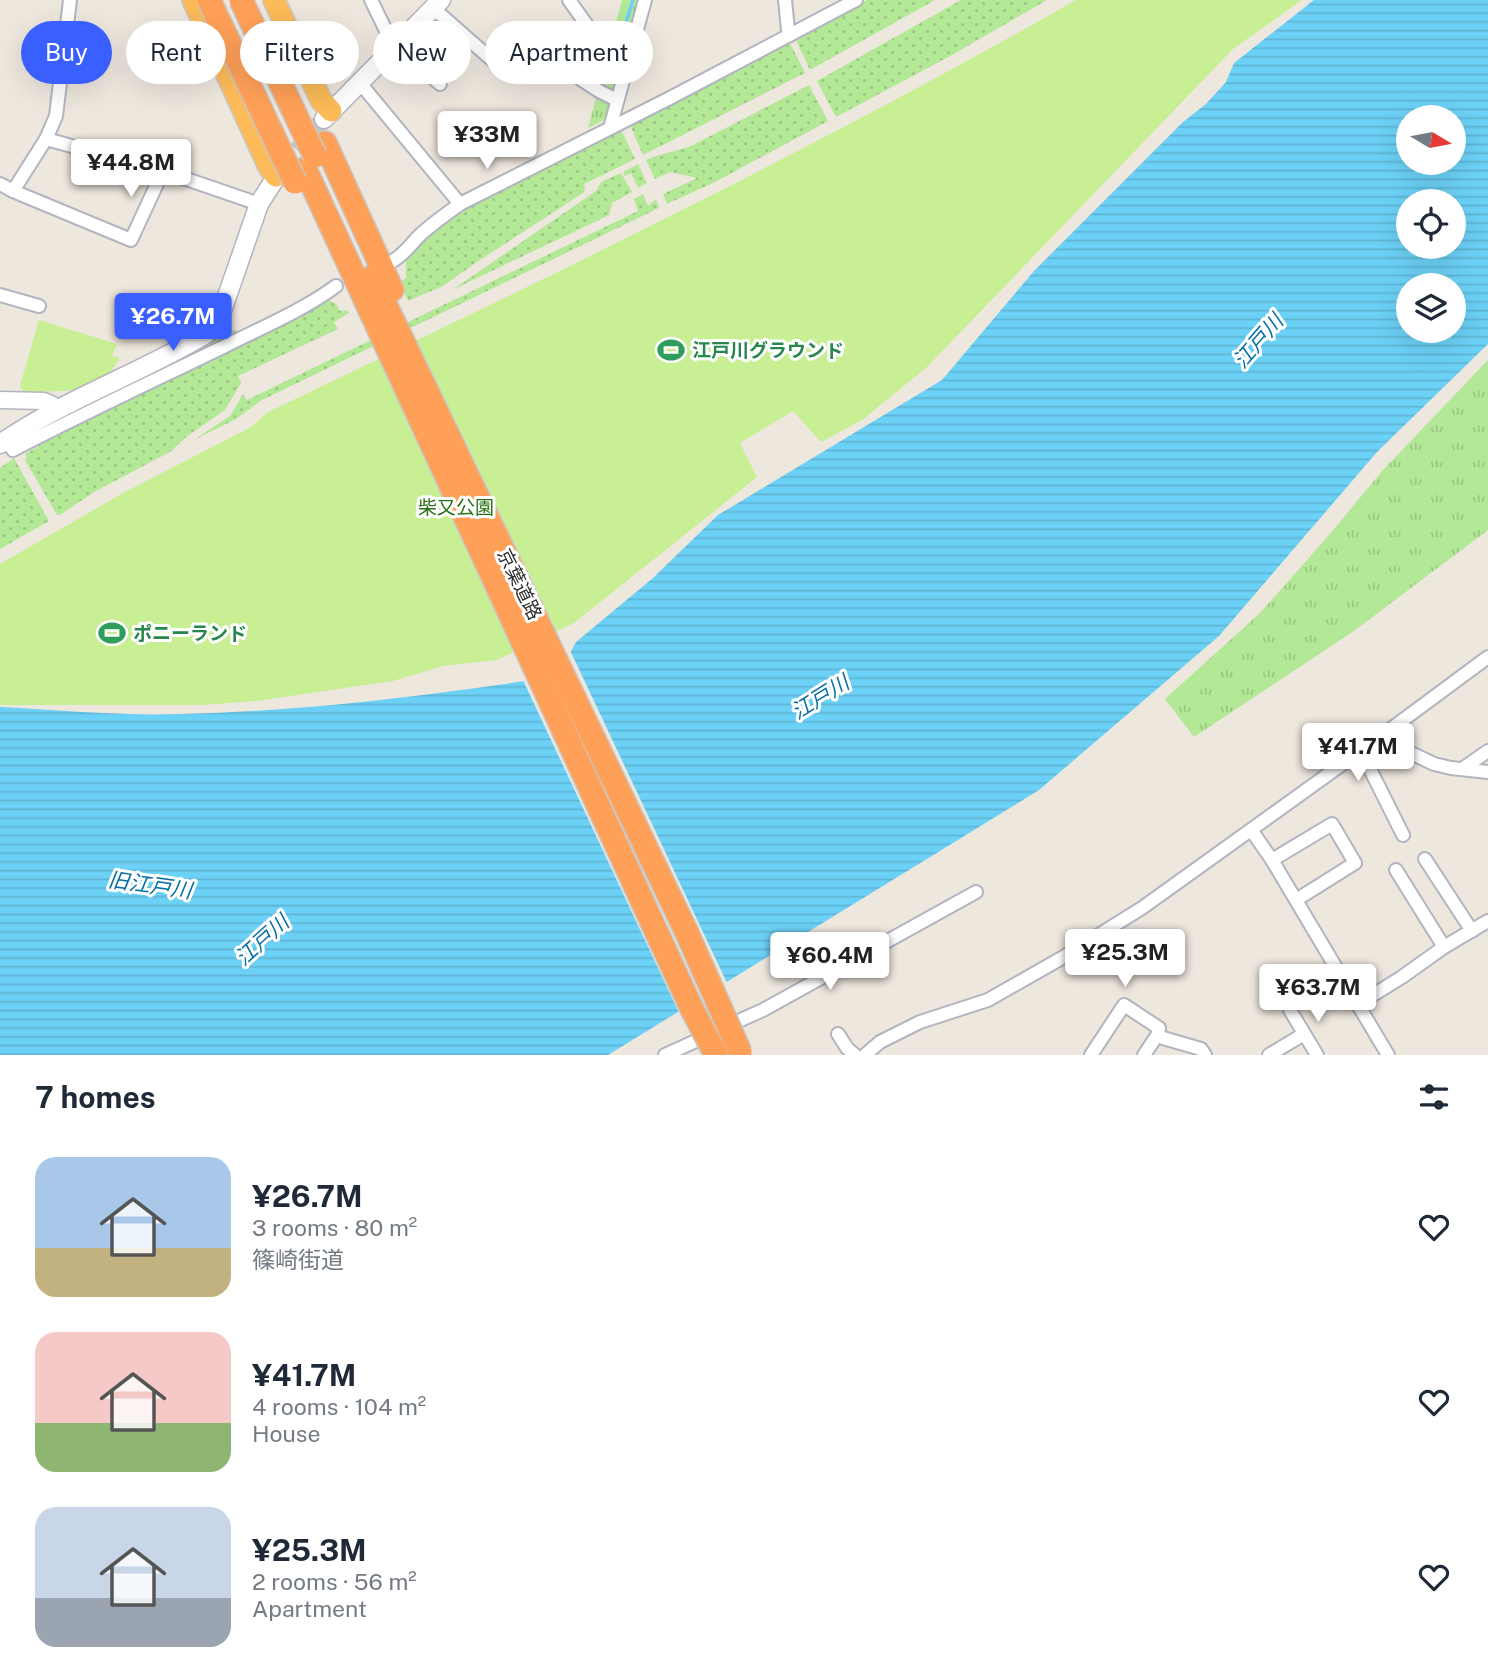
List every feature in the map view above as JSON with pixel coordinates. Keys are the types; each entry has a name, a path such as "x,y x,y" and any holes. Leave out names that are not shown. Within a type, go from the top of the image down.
{"highway":[{"path":"193,0 269,167 299,166"},
{"path":"209,0 376,303 481,479 534,638"},
{"path":"226,0 299,166 376,303 445,494 534,638"},
{"path":"241,0 299,166"},
{"path":"257,0 299,166"},
{"path":"274,0 327,115"},
{"name":"京葉道路","path":"534,638 686,931 741,1054"},
{"name":"京葉道路","path":"534,638 691,1007 716,1055"}],"main road":[{"path":"420,21 437,4"},
{"path":"327,115 373,70"},
{"path":"3,442 57,409 206,334 217,322 223,308 259,204 299,166"}],"street":[{"path":"13,191 46,139 56,116 70,0"},
{"path":"371,0 381,21"},
{"path":"569,0 584,21"},
{"path":"610,128 645,0"},
{"path":"785,0 790,35"},
{"path":"391,262 400,257 437,220 460,204 856,0"},
{"path":"437,4 485,51"},
{"path":"360,83 460,204"},
{"path":"589,84 617,100"},
{"path":"46,139 163,171 259,204"},
{"path":"0,184 131,240 163,171"},
{"path":"3,442 13,450 277,320 320,298 336,286"},
{"path":"0,295 39,306"},
{"path":"0,400 44,401 57,409"},
{"path":"865,1055 880,1042 920,1022 988,1000 1119,923 1384,741 1488,657"},
{"path":"1384,741 1434,764 1488,772"},
{"path":"1384,741 1366,761 1403,835"},
{"path":"1462,769 1488,751"},
{"path":"1272,860 1332,824 1355,863 1296,900"},
{"path":"1254,834 1388,1055"},
{"path":"1425,859 1472,931"},
{"path":"1396,870 1444,947"},
{"path":"665,1055 763,1010 976,892"},
{"path":"1357,1005 1488,921"},
{"path":"1091,1055 1124,1005 1159,1028 1144,1055"},
{"path":"1290,1010 1317,1055"},
{"path":"838,1034 855,1055"},
{"path":"1158,1034 1163,1038 1201,1049 1205,1055"},
{"path":"1269,1055 1304,1034"}],"green space":[{"path":"622,0 638,0 632,21 616,21"},
{"path":"867,0 935,0 810,70 795,38"},
{"path":"961,0 1047,0 836,117 817,81"},
{"name":"江戸川グラウンド","path":"1076,0 1302,0 1233,49 926,368 862,420 821,442 793,411 740,443 757,477 574,623 497,660 443,666 393,681 256,701 203,705 0,705 0,564 123,493 251,427 268,412 575,264 777,162"},
{"path":"789,41 805,73 643,155 629,123"},
{"path":"600,84 615,84 606,119 588,128"},
{"path":"809,85 828,121 715,182 667,204 663,194 697,178 670,172 655,179 646,160 689,147"},
{"path":"620,127 635,159 584,184 583,193 443,286 408,301 400,282 406,278 406,261 416,247 445,219"},
{"path":"638,164 647,183 638,188 631,173 625,176 623,172"},
{"path":"621,173 632,192 612,203 609,215 452,290 596,191 601,182"},
{"path":"643,194 648,206 656,199 659,208 262,400 236,419 194,440 230,416 243,394 247,400 638,211 634,199"},
{"path":"327,299 336,304 340,311 347,310 349,313 334,322 338,329 238,376 241,383 225,410 186,437 170,452 57,515 25,460 25,454 38,447 36,442"},
{"path":"39,320 117,344 112,356 120,358 106,376 87,386 66,391 23,391 20,386"},
{"path":"223,328 237,331 239,334 28,437 32,430 210,340"},
{"path":"1488,360 1488,530 1354,631 1194,737 1165,699 1260,613 1383,470"},
{"path":"14,458 49,521 0,549 0,468"}],"water":[{"path":"1314,0 1488,0 1488,344 1377,452 1219,636 1039,790 608,1055 0,1055 0,707 136,714 229,712 370,701 558,676 576,642 653,578 718,515 942,380 1034,271 1226,82 1234,63"}],"pier":[{"path":"569,648 728,985 680,1015 522,678 556,673"}],"waterway":[{"path":"626,21 633,0"}],"tunnel":[{"path":"280,171 324,119"}],"place":[{"name":"江戸川グラウンド","path":"671,350"},
{"name":"ポニーランド","path":"112,633"}],"water label":[{"name":"江戸川","path":"1258,341"},
{"name":"江戸川","path":"820,697"},
{"name":"旧江戸川","path":"150,885"},
{"name":"江戸川","path":"262,940"}],"park label":[{"name":"柴又公園","path":"456,507"}]}
